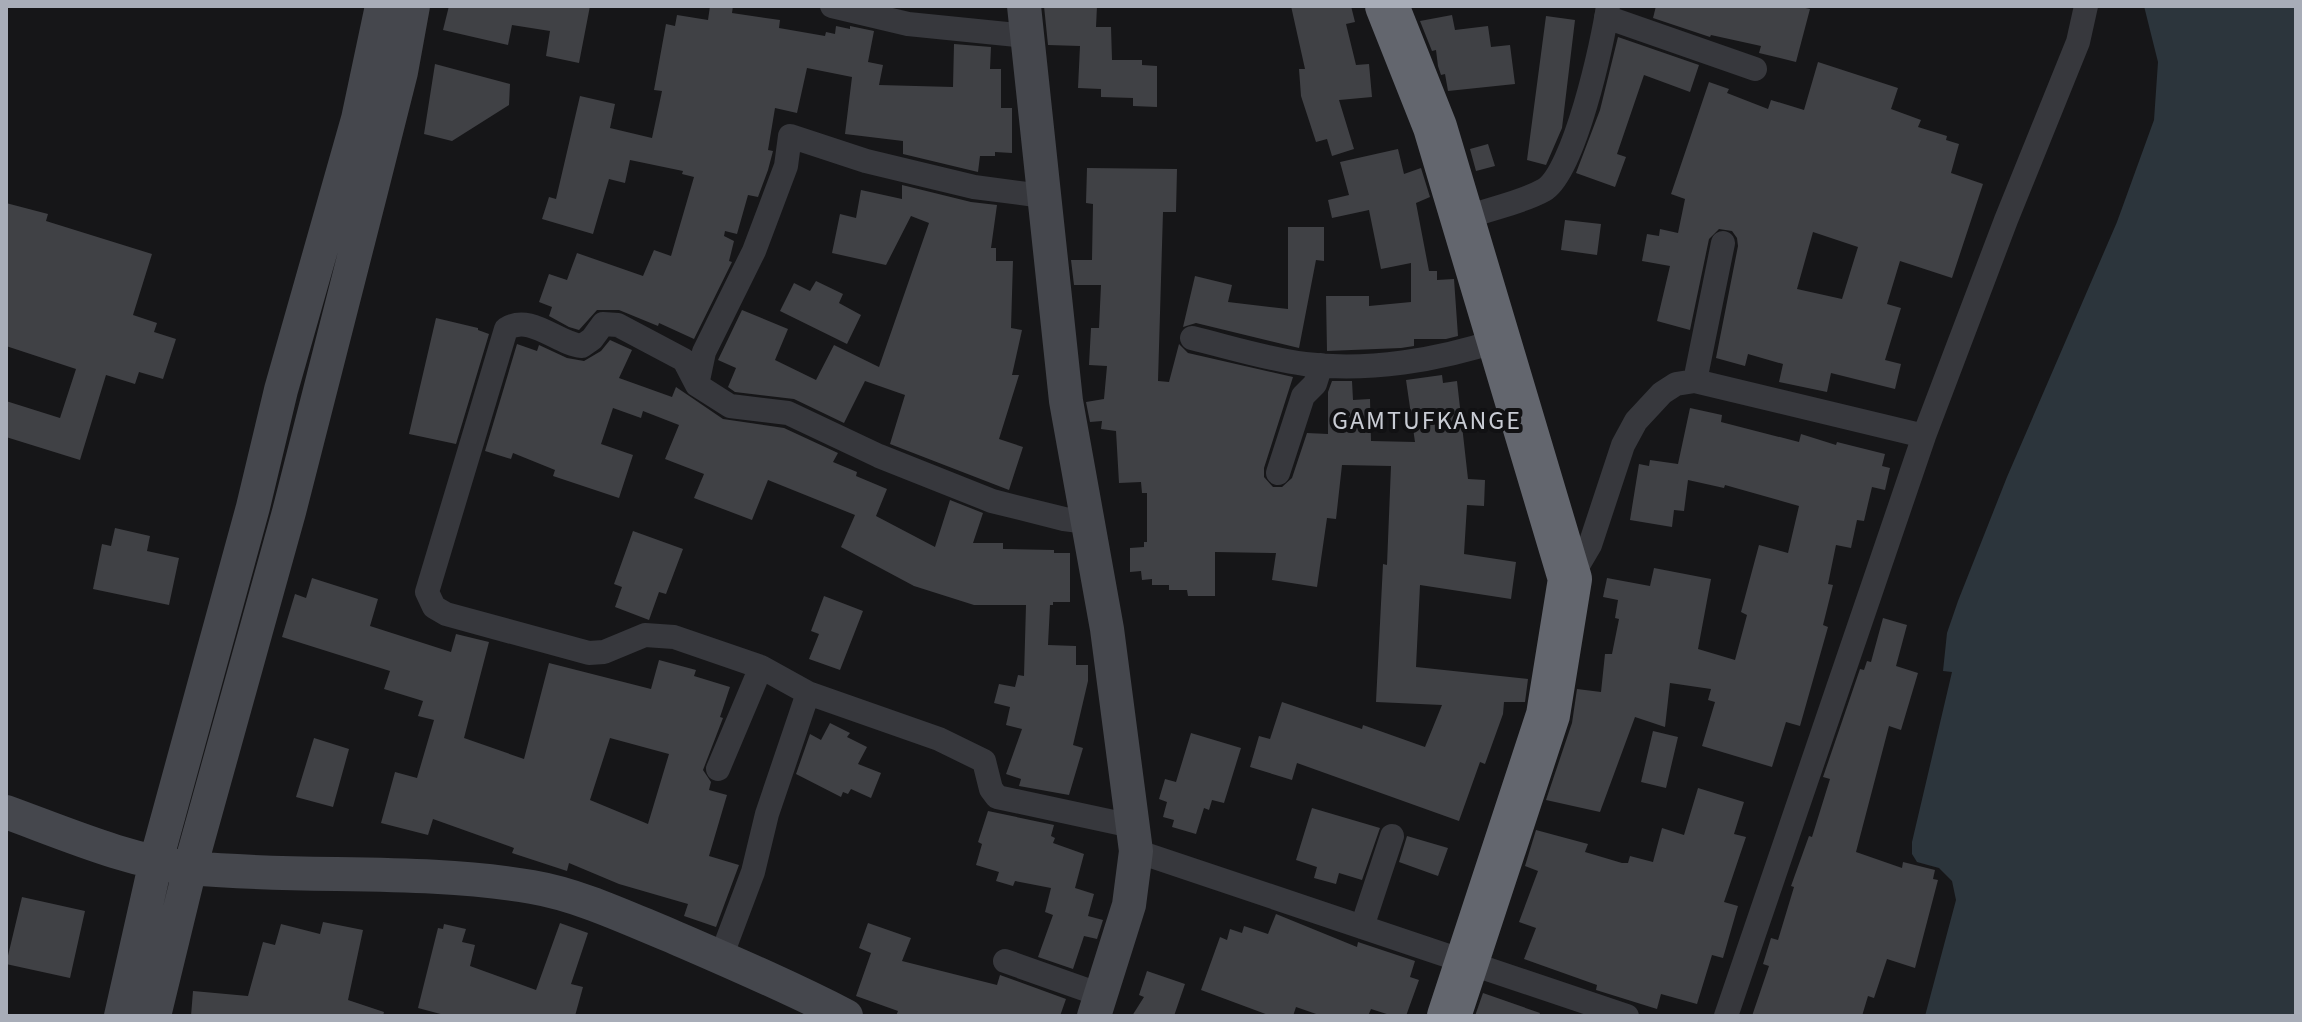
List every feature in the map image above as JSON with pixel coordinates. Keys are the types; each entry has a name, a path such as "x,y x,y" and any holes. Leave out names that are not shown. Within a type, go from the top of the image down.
{"highway":[{"path":"1387,6 1435,127 1570,579 1548,715 1449,1016"}],"street":[{"path":"121,1016 156,861 253,507 281,390 358,119 382,6"},
{"path":"154,1016 190,868 289,512 397,87 413,6"},
{"path":"832,6 908,24 1025,21 1066,401 1107,629 1134,838 1129,905 1098,1006 1005,961"},
{"path":"1726,1016 1924,436 2078,42 2086,6"},
{"path":"1463,219 1545,190 1560,176 1587,97 1607,12 1755,69"},
{"path":"697,385 704,352 754,251 786,166 790,136 866,161 974,187 1043,196"},
{"path":"1695,381 1723,243"},
{"path":"1087,522 992,501 879,456 788,413 730,406 697,385 684,360 611,323 599,326 592,339 582,346 567,343 531,326 512,325 506,329 427,592 434,607 446,614 571,650 604,652 645,635 660,634 761,667 808,693 974,754 984,761 991,789 997,797 1134,838 1362,927 1627,1016"},
{"path":"1192,338 1262,356 1321,365 1383,364 1499,340"},
{"path":"1278,473 1303,396 1315,384 1321,365"},
{"path":"1570,579 1590,545 1623,445 1636,421 1676,384 1695,381 1924,436"},
{"path":"718,769 761,667"},
{"path":"721,957 753,872 767,814 808,693"},
{"path":"6,812 93,843 190,868 426,876 534,887 584,901 721,957 846,1016"},
{"path":"1362,927 1392,836"}],"shaded area":[{"path":"2144,6 2296,6 2296,1016 1925,1016 1956,900 1952,881 1939,868 1917,862 1912,854 1912,842 1952,672 1943,671 1947,633 2007,477 2117,222 2154,120 2158,62"}],"building":[{"path":"449,6 590,6 579,63 546,56 550,31 512,25 508,45 443,30"},
{"path":"710,6 733,6 732,13 780,20 779,28 825,36 826,32 835,34 836,26 874,31 868,62 883,65 879,85 953,87 954,44 991,47 990,69 1001,69 1001,108 1012,108 1012,153 995,152 995,156 980,156 978,172 903,154 903,141 845,134 852,77 807,68 797,113 775,108 768,150 773,151 768,170 758,197 748,195 737,234 725,231 724,236 734,241 729,261 732,262 694,339 619,310 597,310 579,330 569,327 549,316 552,307 539,302 549,274 567,280 577,253 643,276 654,250 671,256 694,177 682,174 683,171 630,160 625,183 609,179 593,234 542,219 549,197 556,199 580,96 615,104 610,128 652,138 662,91 654,90 666,24 675,26 677,15 708,20"},
{"path":"1044,6 1097,6 1096,27 1111,27 1112,60 1142,60 1142,65 1157,66 1157,107 1133,106 1133,98 1101,97 1101,89 1078,88 1080,46 1048,45"},
{"path":"1291,6 1351,6 1355,22 1346,24 1356,65 1369,64 1372,97 1339,100 1354,149 1332,156 1327,139 1316,142 1301,96 1299,69 1305,69"},
{"path":"1656,6 1796,6 1810,9 1796,62 1759,53 1761,46 1710,37 1653,18"},
{"path":"1452,15 1455,30 1488,26 1491,47 1510,45 1515,84 1448,91 1445,74 1441,75 1438,66 1436,50 1432,51 1420,21"},
{"path":"1546,16 1575,20 1562,128 1546,165 1527,160"},
{"path":"1618,37 1699,65 1690,92 1644,75 1617,154 1626,157 1615,187 1576,173 1600,110"},
{"path":"1818,62 1898,88 1891,109 1921,120 1918,127 1947,136 1946,140 1959,144 1951,173 1983,184 1952,278 1900,261 1887,304 1901,308 1885,360 1901,364 1895,389 1831,373 1827,392 1779,382 1783,364 1748,354 1745,366 1716,358 1738,246 1732,231 1719,229 1709,239 1690,330 1657,321 1670,266 1642,261 1647,234 1659,236 1660,229 1678,233 1685,199 1671,194 1709,82 1729,89 1727,93 1768,109 1771,100 1804,110","holes":["1813,232 1858,247 1842,299 1797,289"]},
{"path":"435,64 510,84 509,105 452,141 424,134"},
{"path":"1488,144 1495,166 1476,171 1470,149"},
{"path":"1398,149 1404,174 1421,168 1430,197 1416,203 1429,271 1437,271 1437,280 1454,279 1458,336 1414,339 1414,346 1401,348 1327,351 1326,296 1369,296 1369,306 1411,302 1411,263 1381,269 1369,210 1332,218 1328,200 1349,195 1340,162"},
{"path":"1087,168 1177,169 1176,212 1163,212 1158,381 1169,382 1179,344 1188,353 1293,377 1264,468 1264,477 1273,487 1282,487 1292,478 1307,433 1328,434 1328,392 1332,381 1352,381 1353,400 1370,399 1371,441 1415,442 1406,380 1442,375 1443,383 1457,381 1468,479 1485,480 1484,506 1467,505 1464,554 1516,562 1511,599 1420,585 1416,667 1528,679 1525,702 1504,702 1503,714 1485,764 1480,762 1459,821 1297,763 1292,780 1250,767 1259,736 1270,739 1282,702 1425,747 1442,705 1376,702 1391,466 1342,465 1336,519 1327,518 1317,587 1272,580 1276,553 1215,552 1215,596 1188,596 1187,590 1169,590 1169,585 1152,585 1152,579 1142,580 1141,571 1130,572 1130,548 1144,547 1144,542 1147,542 1147,493 1142,493 1141,482 1119,483 1116,431 1101,429 1102,421 1090,422 1086,402 1104,399 1107,366 1089,365 1091,328 1099,328 1101,285 1074,285 1071,260 1092,260 1093,204 1086,203"},
{"path":"902,185 971,202 997,205 991,248 996,248 996,261 1013,261 1011,328 1022,330 1012,375 1019,375 999,439 1023,447 1009,490 890,444 905,395 865,381 844,423 794,399 735,392 728,387 736,368 718,360 742,310 788,329 775,360 816,380 834,345 879,367 929,223 911,216 886,265 832,253 840,214 856,218 861,190 902,199"},
{"path":"6,203 48,214 46,221 152,254 133,315 157,323 154,332 176,339 163,379 139,372 135,384 106,375 80,460 6,437 6,401 60,418 76,369 6,346"},
{"path":"1565,220 1601,224 1597,255 1561,250"},
{"path":"1288,227 1324,227 1324,261 1316,260 1299,348 1196,323 1183,327 1195,276 1232,285 1228,302 1288,309"},
{"path":"816,281 843,294 839,303 861,315 847,344 780,311 794,283 810,291"},
{"path":"436,318 478,328 489,334 456,444 409,434"},
{"path":"610,340 632,350 619,378 672,397 676,387 723,419 784,428 838,453 833,462 887,489 876,516 935,547 950,500 983,513 973,543 1003,543 1003,549 1070,553 1070,602 1053,602 1050,605 1048,645 1076,646 1076,665 1088,665 1088,681 1073,745 1083,748 1069,795 1019,786 1021,779 1006,774 1022,729 1006,725 1010,707 994,703 999,684 1015,687 1018,675 1024,676 1026,605 974,605 914,586 841,547 855,515 768,480 752,520 694,498 704,474 665,459 679,425 643,411 641,418 613,408 601,444 633,455 619,498 553,476 555,470 513,453 511,459 485,451 517,344 537,351 539,345 567,358 584,361 601,351"},
{"path":"1690,408 1722,415 1721,422 1799,442 1801,434 1836,445 1837,442 1885,454 1882,466 1890,468 1885,490 1872,487 1864,521 1857,520 1851,548 1836,545 1828,584 1833,585 1823,625 1828,627 1800,726 1786,722 1772,767 1702,746 1715,702 1708,700 1711,689 1670,683 1665,727 1635,717 1600,812 1546,800 1572,723 1577,689 1601,692 1605,654 1612,654 1619,619 1615,618 1618,600 1603,597 1607,578 1650,586 1654,568 1711,579 1698,649 1735,660 1747,615 1741,612 1759,545 1788,553 1799,506 1725,485 1724,488 1688,480 1684,511 1674,510 1672,527 1630,520 1639,464 1649,466 1650,460 1678,464"},
{"path":"115,528 150,536 147,551 179,558 169,605 93,589 102,544 111,546"},
{"path":"633,531 683,549 666,594 659,592 649,620 615,607 622,587 614,584"},
{"path":"312,578 378,599 370,626 451,652 456,634 489,642 464,738 524,759 549,663 651,689 659,660 696,670 694,676 730,687 720,717 723,718 703,770 711,782 709,790 727,795 709,856 739,865 716,927 684,916 688,904 619,884 569,863 567,871 512,853 514,848 433,819 428,835 381,823 395,772 417,778 434,720 418,716 423,701 384,689 390,671 282,637 295,594 306,598","holes":["610,738 669,754 648,824 590,800"]},
{"path":"824,596 863,611 840,670 809,659 819,634 811,631"},
{"path":"1883,618 1907,625 1896,666 1918,673 1901,730 1889,726 1856,852 1902,868 1903,862 1935,870 1933,879 1938,880 1915,968 1887,959 1874,998 1868,996 1862,1016 1752,1016 1769,966 1763,964 1771,938 1778,940 1794,887 1791,886 1809,836 1812,837 1830,779 1823,777 1860,669 1864,670 1867,661 1871,662"},
{"path":"830,723 850,733 847,737 867,747 858,764 881,773 871,798 851,789 848,794 843,792 841,797 796,774 810,734 821,740"},
{"path":"1653,731 1678,737 1666,788 1641,782"},
{"path":"1191,733 1241,748 1224,803 1212,800 1209,810 1204,808 1196,834 1172,827 1174,820 1163,817 1167,802 1159,799 1165,779 1176,782"},
{"path":"314,738 349,749 333,807 296,797"},
{"path":"1698,788 1744,802 1734,834 1746,837 1724,902 1738,906 1723,958 1712,955 1697,1004 1661,994 1657,1009 1596,990 1597,985 1524,959 1536,928 1519,922 1538,871 1525,866 1536,830 1588,844 1585,852 1622,863 1628,863 1630,856 1653,862 1662,828 1684,835"},
{"path":"1312,808 1380,828 1362,880 1339,873 1336,884 1314,878 1317,867 1296,860"},
{"path":"988,811 1054,825 1053,843 1084,854 1075,888 1094,894 1088,916 1103,920 1097,939 1084,936 1073,969 1038,957 1053,915 1045,912 1051,888 1015,881 1013,886 996,881 999,872 976,865 982,844 978,842"},
{"path":"1407,836 1448,848 1438,876 1399,862"},
{"path":"22,897 85,911 70,978 6,964"},
{"path":"1276,914 1357,947 1358,942 1415,961 1410,977 1419,980 1406,1016 1393,1016 1371,1009 1368,1016 1322,1016 1296,1007 1293,1016 1271,1016 1201,990 1220,937 1227,940 1230,929 1242,933 1244,926 1268,934"},
{"path":"323,922 363,930 348,1000 384,1012 383,1016 191,1016 193,991 248,996 263,942 275,945 281,924 320,934"},
{"path":"560,923 588,933 571,984 583,987 575,1016 448,1016 418,1008 438,928 443,929 444,924 466,929 462,942 475,945 470,966 536,990"},
{"path":"868,923 911,938 902,961 997,985 1000,975 1066,999 1060,1016 896,1016 898,1011 856,996 871,953 859,948"},
{"path":"1147,971 1185,984 1174,1016 1132,1016 1144,997 1139,995"},
{"path":"1483,993 1540,1013 1539,1016 1475,1016"}],"district":[{"name":"GAMTUFKANGE","path":"1427,420"}]}
